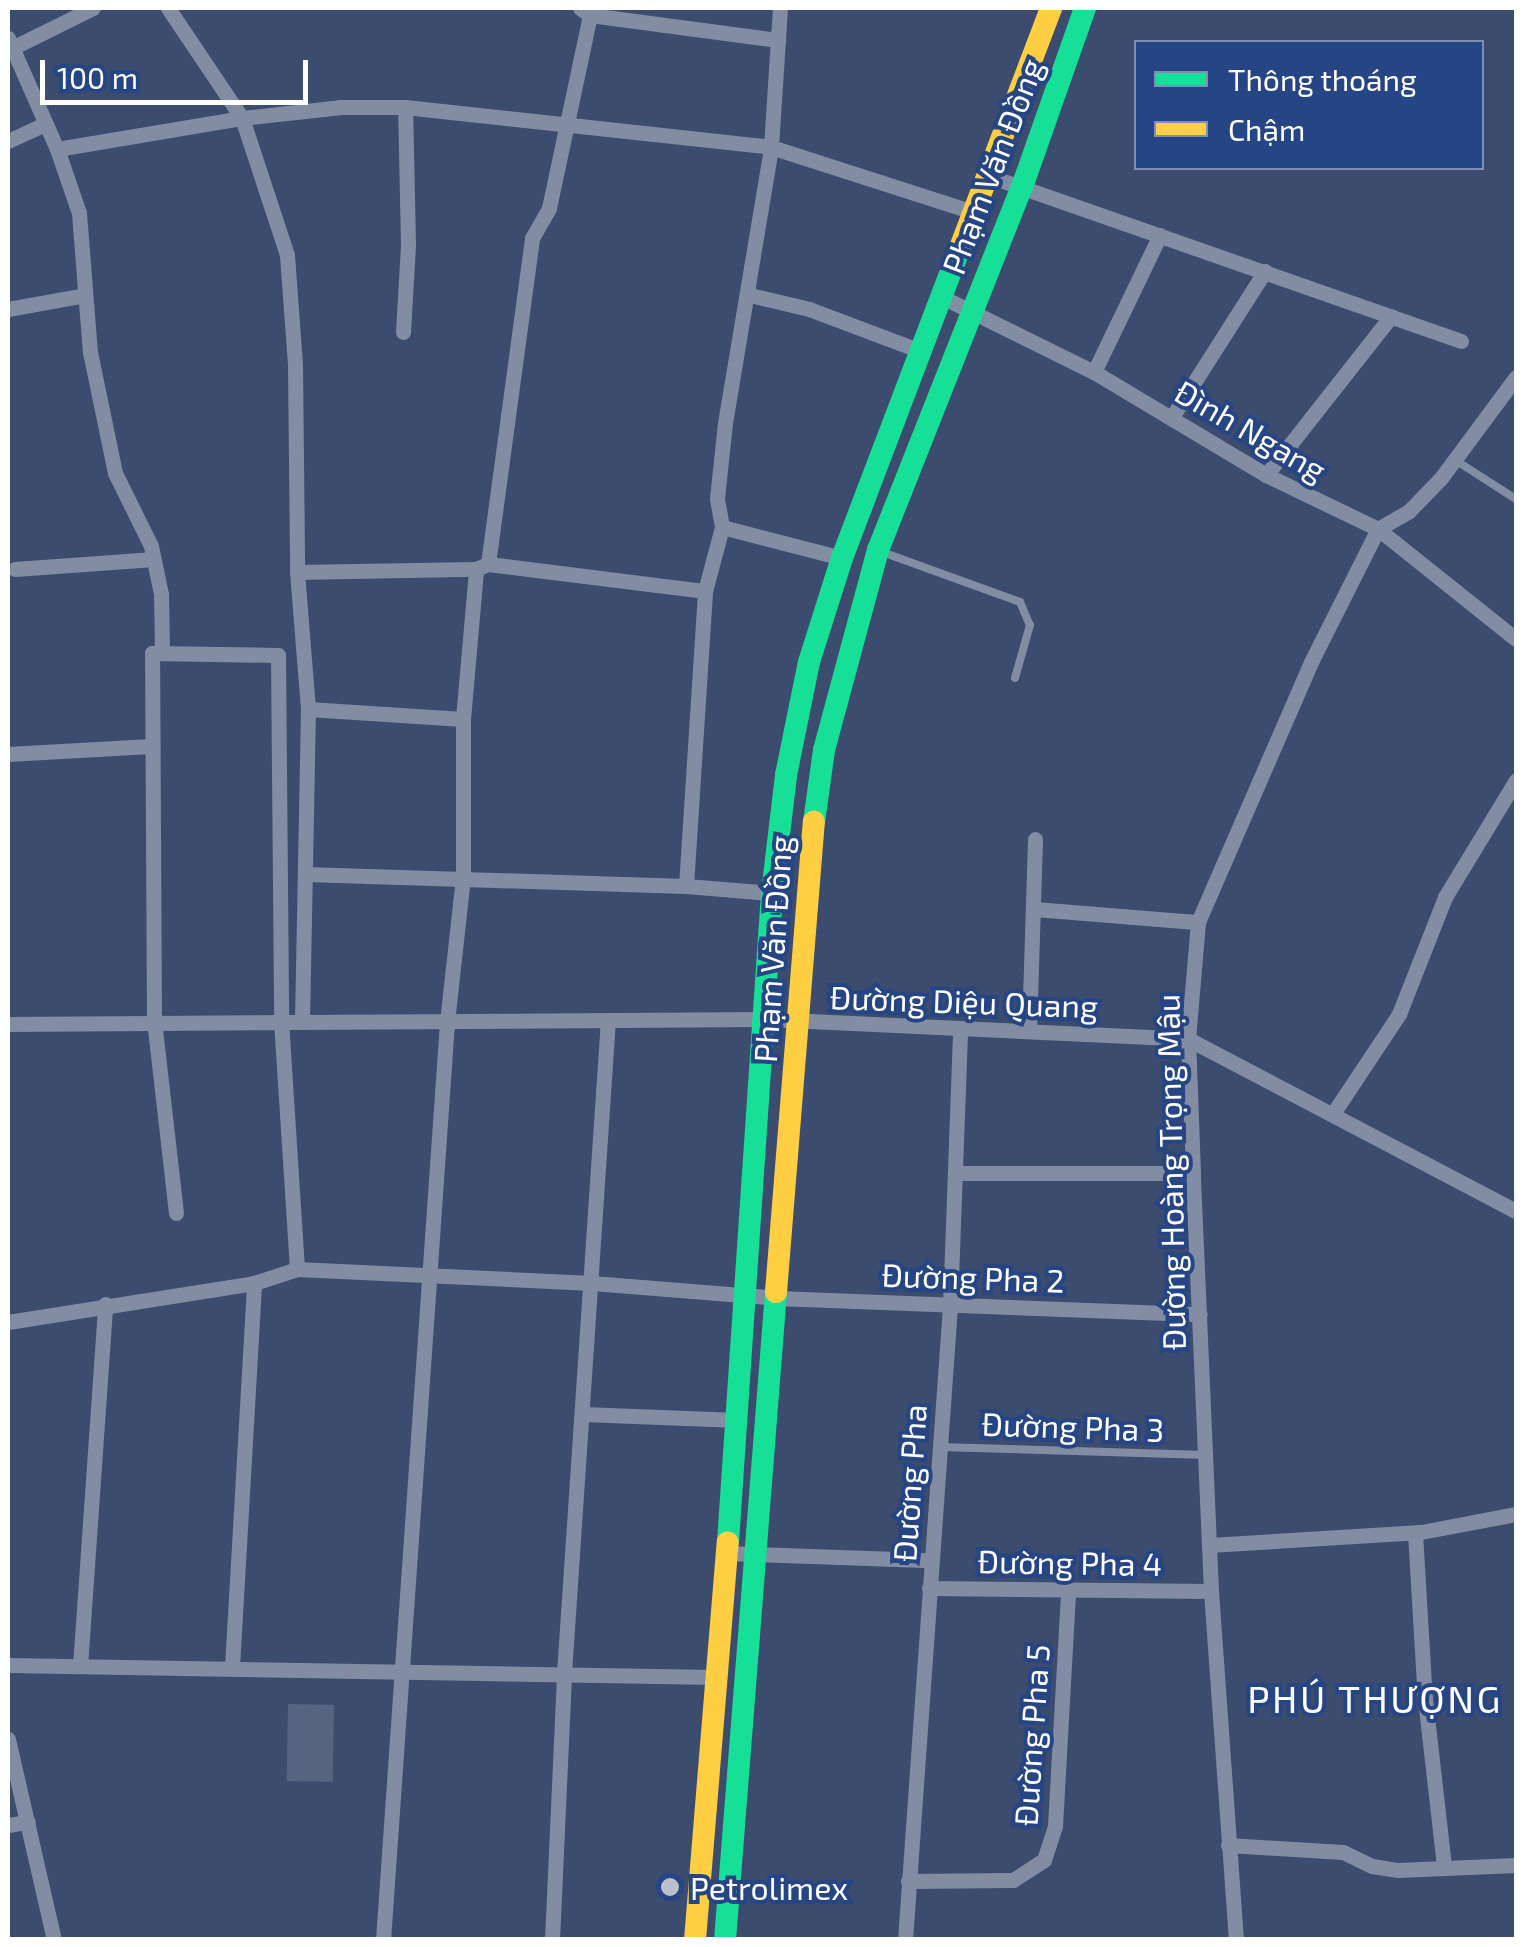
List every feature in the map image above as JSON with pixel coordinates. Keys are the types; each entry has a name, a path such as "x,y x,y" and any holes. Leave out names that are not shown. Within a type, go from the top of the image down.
{"main road":[{"name":"Phạm Văn Đồng","path":"695,1940 738,1420 772,893 786,775 808,662 842,558 1051,8"},
{"name":"Phạm Văn Đồng","path":"725,1940 811,848 824,750 878,550 1022,187 1085,8"}],"street":[{"path":"93,8 10,43 79,214 90,352 114,472 154,559 161,594 162,653"},
{"path":"168,8 242,118 287,254 294,364 296,572 308,709 302,1021"},
{"path":"686,886 705,590 722,526 717,498 725,424 750,295 771,147 780,8"},
{"path":"383,1940 447,1022 463,877 463,719 532,238 549,208 585,12 778,40"},
{"path":"56,149 242,118 340,107 405,107 771,147 973,212"},
{"path":"403,332 408,245 405,107"},
{"path":"8,141 45,124"},
{"path":"989,176 1462,340"},
{"path":"1094,372 1160,235"},
{"path":"1172,417 1264,272"},
{"path":"8,309 86,295"},
{"path":"750,295 809,309 921,351"},
{"name":"Đình Ngang","path":"940,296 1094,372 1266,476 1378,529 1516,639"},
{"path":"1266,476 1390,316"},
{"name":"Đường Hoàng Trọng Mậu","path":"1236,1940 1211,1591 1193,1174 1188,1039 1198,922 1311,662 1378,529 1409,511 1455,460 1516,377"},
{"path":"722,526 842,558"},
{"path":"15,570 154,559"},
{"path":"296,572 482,567 705,590"},
{"path":"176,1213 154,1021 152,653 278,655 282,1021 297,1269"},
{"path":"308,709 463,719"},
{"path":"8,754 151,746"},
{"path":"1334,1112 1399,1014 1445,898 1516,780"},
{"path":"1029,1031 1036,909 1035,839"},
{"path":"304,874 686,886 772,893"},
{"path":"1036,909 1198,922"},
{"name":"Đường Diệu Quang","path":"8,1024 766,1018 1188,1039 1334,1112 1516,1211"},
{"path":"552,1940 564,1673 608,1020"},
{"name":"Đường Pha","path":"905,1940 950,1306 960,1030"},
{"path":"957,1173 1193,1174"},
{"name":"Đường Pha 2","path":"8,1322 254,1282 297,1269 592,1282 777,1298 1200,1314"},
{"path":"232,1668 254,1282"},
{"path":"80,1666 104,1304"},
{"path":"583,1414 738,1420"},
{"path":"1209,1545 1415,1533 1516,1514"},
{"path":"1415,1533 1428,1731 1444,1868"},
{"path":"726,1553 931,1560"},
{"name":"Đường Pha 4","path":"929,1588 1211,1591"},
{"name":"Đường Pha 5","path":"908,1882 1013,1880 1044,1860 1055,1826 1068,1590"},
{"path":"8,1665 716,1677"},
{"path":"8,1739 54,1940"},
{"path":"8,1825 28,1822"},
{"path":"1228,1845 1343,1852 1372,1866 1398,1870 1516,1866"}],"lane":[{"path":"1455,460 1516,499"},
{"path":"878,550 1020,602 1030,625 1015,678"},
{"name":"Đường Pha 3","path":"939,1447 1206,1454"}],"building":[{"path":"288,1704 334,1705 333,1782 287,1781"}],"traffic: fast":[{"path":"814,822 824,750 878,550 1022,187 1085,8"},
{"path":"728,1542 772,893 786,775 809,662 842,558 960,248"},
{"path":"725,1940 776,1292"}],"traffic: slow":[{"path":"960,248 1051,8"},
{"path":"776,1292 814,822"},
{"path":"695,1940 728,1542"}],"place":[{"name":"Petrolimex","path":"670,1887"}],"district":[{"name":"PHÚ THƯỢNG","path":"1375,1699"}]}
